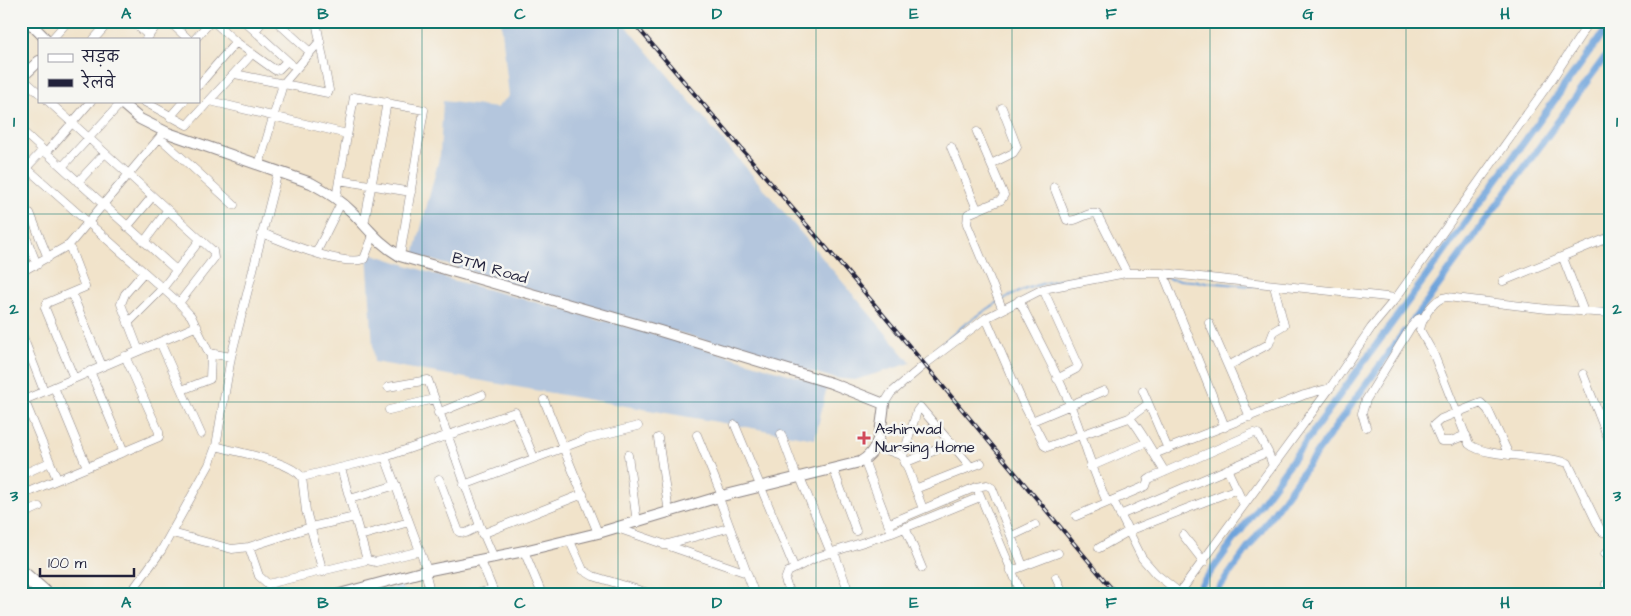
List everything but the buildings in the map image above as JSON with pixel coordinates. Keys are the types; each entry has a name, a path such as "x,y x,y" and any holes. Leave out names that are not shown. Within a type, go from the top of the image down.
{"highway":[{"path":"21,572 47,595"},
{"path":"21,581 37,595"}],"street":[{"path":"21,29 28,21 45,38"},
{"path":"53,38 68,21"},
{"path":"95,38 110,21"},
{"path":"132,21 147,37 160,21"},
{"path":"169,21 187,38"},
{"path":"196,38 212,21 236,42 276,70 287,61"},
{"path":"244,21 296,69"},
{"path":"255,31 263,21"},
{"path":"276,21 310,52"},
{"path":"235,74 328,93 330,90 317,25 310,21"},
{"path":"1019,300 1081,434 1090,467 1120,515 1142,558 1179,594 1330,388 1371,328 1396,298 1552,79 1590,21"},
{"path":"259,164 283,84 320,41"},
{"path":"200,83 236,42"},
{"path":"154,104 170,117 187,125 252,54"},
{"path":"38,62 21,78 38,92"},
{"path":"316,253 338,200 339,180 354,97 421,108 424,114 400,256"},
{"path":"210,101 347,134"},
{"path":"49,102 213,251 214,258 179,303"},
{"path":"21,175 26,167 73,123 90,102"},
{"path":"62,167 120,102"},
{"name":"BTM Road","path":"120,102 163,134 259,164 311,183 338,200 364,225 382,246 400,256 813,377 884,404"},
{"path":"170,117 183,102"},
{"path":"364,225 387,102"},
{"path":"991,164 1013,153 1017,147 1002,108"},
{"path":"21,130 176,270"},
{"path":"977,132 1004,192 1004,198 968,214 967,224 1000,304"},
{"path":"21,272 69,245 127,174 163,134 234,205"},
{"path":"951,147 977,209"},
{"path":"78,182 105,153"},
{"path":"26,167 179,303 197,326 211,354 210,379 182,390"},
{"path":"129,595 154,563 172,533 209,465 216,446 231,357 278,171"},
{"path":"339,180 411,192"},
{"path":"1054,187 1067,220 1072,221 1089,213 1097,214 1126,273"},
{"path":"127,227 152,197"},
{"path":"144,242 167,211"},
{"path":"21,214 30,213 48,258"},
{"path":"21,224 36,265"},
{"path":"262,233 316,253 356,262 364,259 373,236"},
{"path":"1503,281 1563,258 1610,237"},
{"path":"128,323 162,288 200,240"},
{"path":"69,245 85,284 82,290 47,303 45,308 74,378"},
{"path":"1563,258 1584,312"},
{"path":"139,351 122,310 122,298 144,272"},
{"path":"336,595 426,571 481,561 598,533 721,497 864,460 870,457 876,446 884,404 891,393 926,363 986,318 1000,304 1019,300 1043,289 1126,273 1163,273 1396,298"},
{"path":"1163,273 1225,427"},
{"path":"1228,366 1269,344 1274,331 1284,325 1274,286"},
{"path":"1043,289 1078,366 1057,379"},
{"path":"72,294 102,366"},
{"path":"1610,313 1584,312 1447,297 1436,301 1426,316 1420,330 1434,355 1466,435 1473,447 1568,463 1600,529 1603,532 1610,531"},
{"path":"1366,427 1362,413 1366,400 1411,327 1418,319 1426,316"},
{"path":"986,318 1032,421 1042,442 1047,447 1129,418 1148,404"},
{"path":"1209,323 1250,417"},
{"path":"57,479 23,396 54,387 197,326"},
{"path":"21,332 44,391"},
{"path":"160,342 201,434"},
{"path":"211,354 231,357"},
{"path":"21,494 157,438 160,435 125,356"},
{"path":"90,371 124,452"},
{"path":"1583,374 1610,443"},
{"path":"388,387 425,379 429,382 464,485 494,558"},
{"path":"54,387 87,467"},
{"path":"1154,454 1304,395 1330,388"},
{"path":"1032,421 1104,391"},
{"path":"1142,392 1168,449"},
{"path":"438,413 482,395"},
{"path":"390,410 434,399"},
{"path":"544,400 598,533"},
{"path":"1466,435 1451,441 1441,441 1433,427 1441,418 1476,404 1484,404 1509,454"},
{"path":"923,509 904,460 920,407 953,443 971,467"},
{"path":"302,477 386,457 515,412 534,458"},
{"path":"1599,415 1610,415"},
{"path":"1129,418 1136,422 1145,443 1164,472"},
{"path":"735,425 794,567"},
{"path":"464,485 601,434 638,426"},
{"path":"1076,516 1146,486 1149,479 1164,472 1254,433 1258,434 1273,466"},
{"path":"781,434 850,595"},
{"path":"697,435 721,497 728,528 755,595"},
{"path":"658,438 668,513"},
{"path":"876,446 904,460 953,443"},
{"path":"1090,467 1145,443"},
{"path":"216,446 297,470 302,477 305,505 323,572"},
{"path":"1120,515 1268,452"},
{"path":"628,455 637,523"},
{"path":"386,457 420,551 431,595"},
{"path":"864,460 892,533"},
{"path":"21,474 50,462"},
{"path":"915,489 981,463"},
{"path":"341,468 367,560"},
{"path":"834,468 856,531"},
{"path":"1227,469 1244,505"},
{"path":"440,479 459,532 466,533 481,530 583,494"},
{"path":"350,499 396,485"},
{"path":"888,524 976,487 987,485 992,488 1023,566"},
{"path":"976,487 1022,595"},
{"path":"1099,548 1129,531 1237,489"},
{"path":"790,595 785,580 788,572 794,567 816,557 892,533 980,497"},
{"path":"21,515 39,507"},
{"path":"172,533 232,549 249,547 312,527 355,517"},
{"path":"360,536 409,522"},
{"path":"1012,536 1035,525"},
{"path":"617,528 747,573"},
{"path":"664,545 728,528"},
{"path":"904,528 922,568"},
{"path":"1184,535 1204,562"},
{"path":"569,539 583,570 593,576 633,591 655,595"},
{"path":"249,547 259,576 268,584 367,560 376,562 420,551"},
{"path":"524,551 542,594"},
{"path":"1011,571 1058,553"},
{"path":"474,595 494,592 481,561"},
{"path":"1056,577 1064,595"},
{"path":"1608,595 1606,584 1610,580"}],"shaded area":[{"path":"501,21 622,21 911,363 855,380 833,378 414,255 440,155 443,101 496,108 509,96"},
{"path":"367,252 452,280 670,338 827,386 815,439 374,362"},
{"path":"401,586 405,595 369,595"}],"waterway":[{"path":"1194,595 1610,24"},
{"path":"1411,323 1610,50"},
{"path":"1002,300 1025,289 1048,282 1098,275"},
{"path":"1168,279 1263,287"},
{"path":"935,350 964,325 998,302"},
{"path":"1214,595 1404,332"}],"railway":[{"path":"632,21 865,293 1117,595"}],"place":[{"name":"Ashirwad Nursing Home","path":"864,438"}]}
